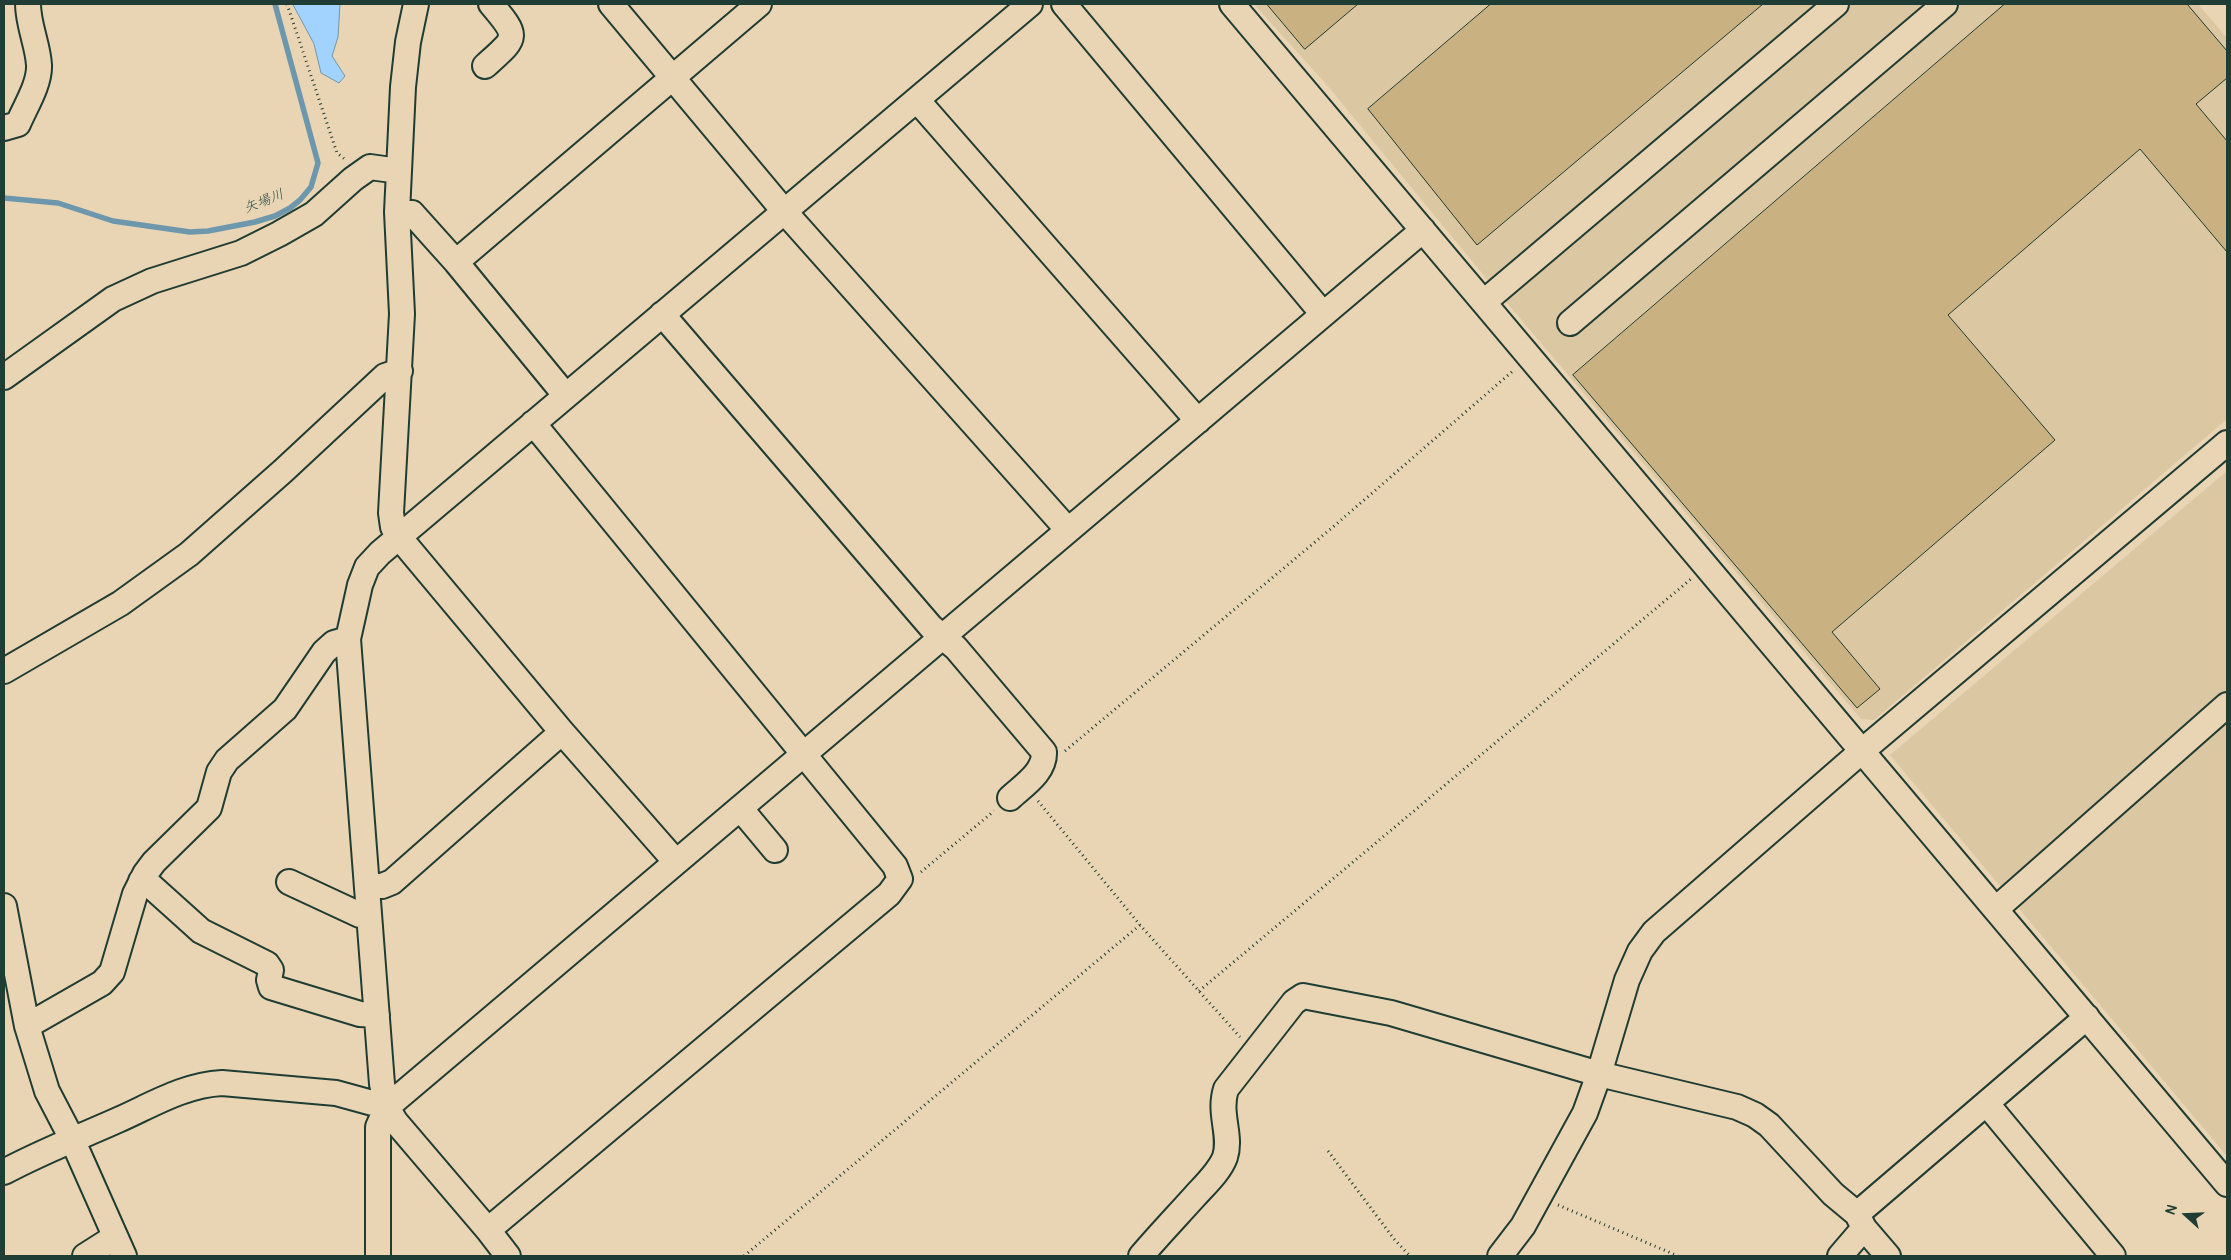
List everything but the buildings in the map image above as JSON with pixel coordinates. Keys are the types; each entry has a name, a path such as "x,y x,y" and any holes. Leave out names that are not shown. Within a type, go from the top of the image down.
{"street":[{"path":"4,128 18,124 36,84 40,66 28,18 28,4"},
{"path":"416,4 408,42 403,87 397,212 402,314 390,513 393,527 399,537 562,732 676,862"},
{"path":"485,66 509,45 512,36 509,25 491,4"},
{"path":"611,4 784,211 1068,530"},
{"path":"456,262 759,4"},
{"path":"508,1256 395,1121 387,1107 382,1084 348,639 353,608 367,567 399,537 533,423 1030,4"},
{"path":"1064,4 1323,314"},
{"path":"1232,4 2227,1184"},
{"path":"1484,302 1836,4"},
{"path":"1570,323 1945,4"},
{"path":"917,100 1198,421"},
{"path":"4,377 113,299 152,281 241,253 279,234 314,214 361,173 370,168 399,171"},
{"path":"397,212 412,213 456,262 566,396"},
{"path":"378,1256 378,1127 387,1107 1423,230"},
{"path":"662,314 941,638 956,648 1044,752 1044,761 1036,774 1018,791"},
{"path":"4,671 121,603 189,554 303,453 385,376 400,371"},
{"path":"488,1230 889,894 900,879 895,866 805,754 533,423"},
{"path":"1500,1256 1523,1226 1585,1113 1599,1074 1627,980 1640,951 1654,932 1862,751 2227,443"},
{"path":"26,1026 102,983 112,972 135,894 154,862 209,808 219,772 227,760 285,709 334,643 348,639"},
{"path":"1996,909 2227,705"},
{"path":"367,886 382,886 392,882 562,732"},
{"path":"740,808 776,850"},
{"path":"141,881 151,886 201,930 267,964 271,970 269,980 271,987 360,1014 377,1015"},
{"path":"289,882 360,914 369,915"},
{"path":"4,912 26,1026 47,1091 72,1139 120,1247 85,1256"},
{"path":"1141,1256 1210,1180 1225,1158 1227,1138 1222,1099 1233,1077 1294,1002 1303,996 1391,1013 1599,1074 1737,1108 1769,1125 1860,1221 1888,1256"},
{"path":"1840,1256 1860,1221 1987,1104 2087,1017"},
{"path":"4,1172 72,1139 176,1093 209,1084 222,1083 336,1093 387,1107"},
{"path":"1987,1104 2113,1256"}],"path":[{"path":"287,4 338,153 361,173"},
{"path":"1044,761 1057,758 1333,527 1530,356"},
{"path":"1199,991 1706,566"},
{"path":"900,879 909,878 920,873 1018,791 1235,1032 1256,1050"},
{"path":"744,1256 1140,925"},
{"path":"1328,1150 1394,1239 1410,1256"},
{"path":"1538,1197 1678,1256"}],"shaded area":[{"path":"1254,4 2198,4 2227,38 2227,419 1874,720 1861,719 1496,290 1326,84"},
{"path":"2227,471 2227,1156 1890,755"}],"water":[{"path":"293,4 340,4 338,37 332,56 345,76 339,83 321,73 314,44"}],"waterway":[{"name":"矢場川","path":"4,198 58,203 113,221 190,232 208,231 255,222 275,216 290,208 311,187 318,163 275,4"}]}
